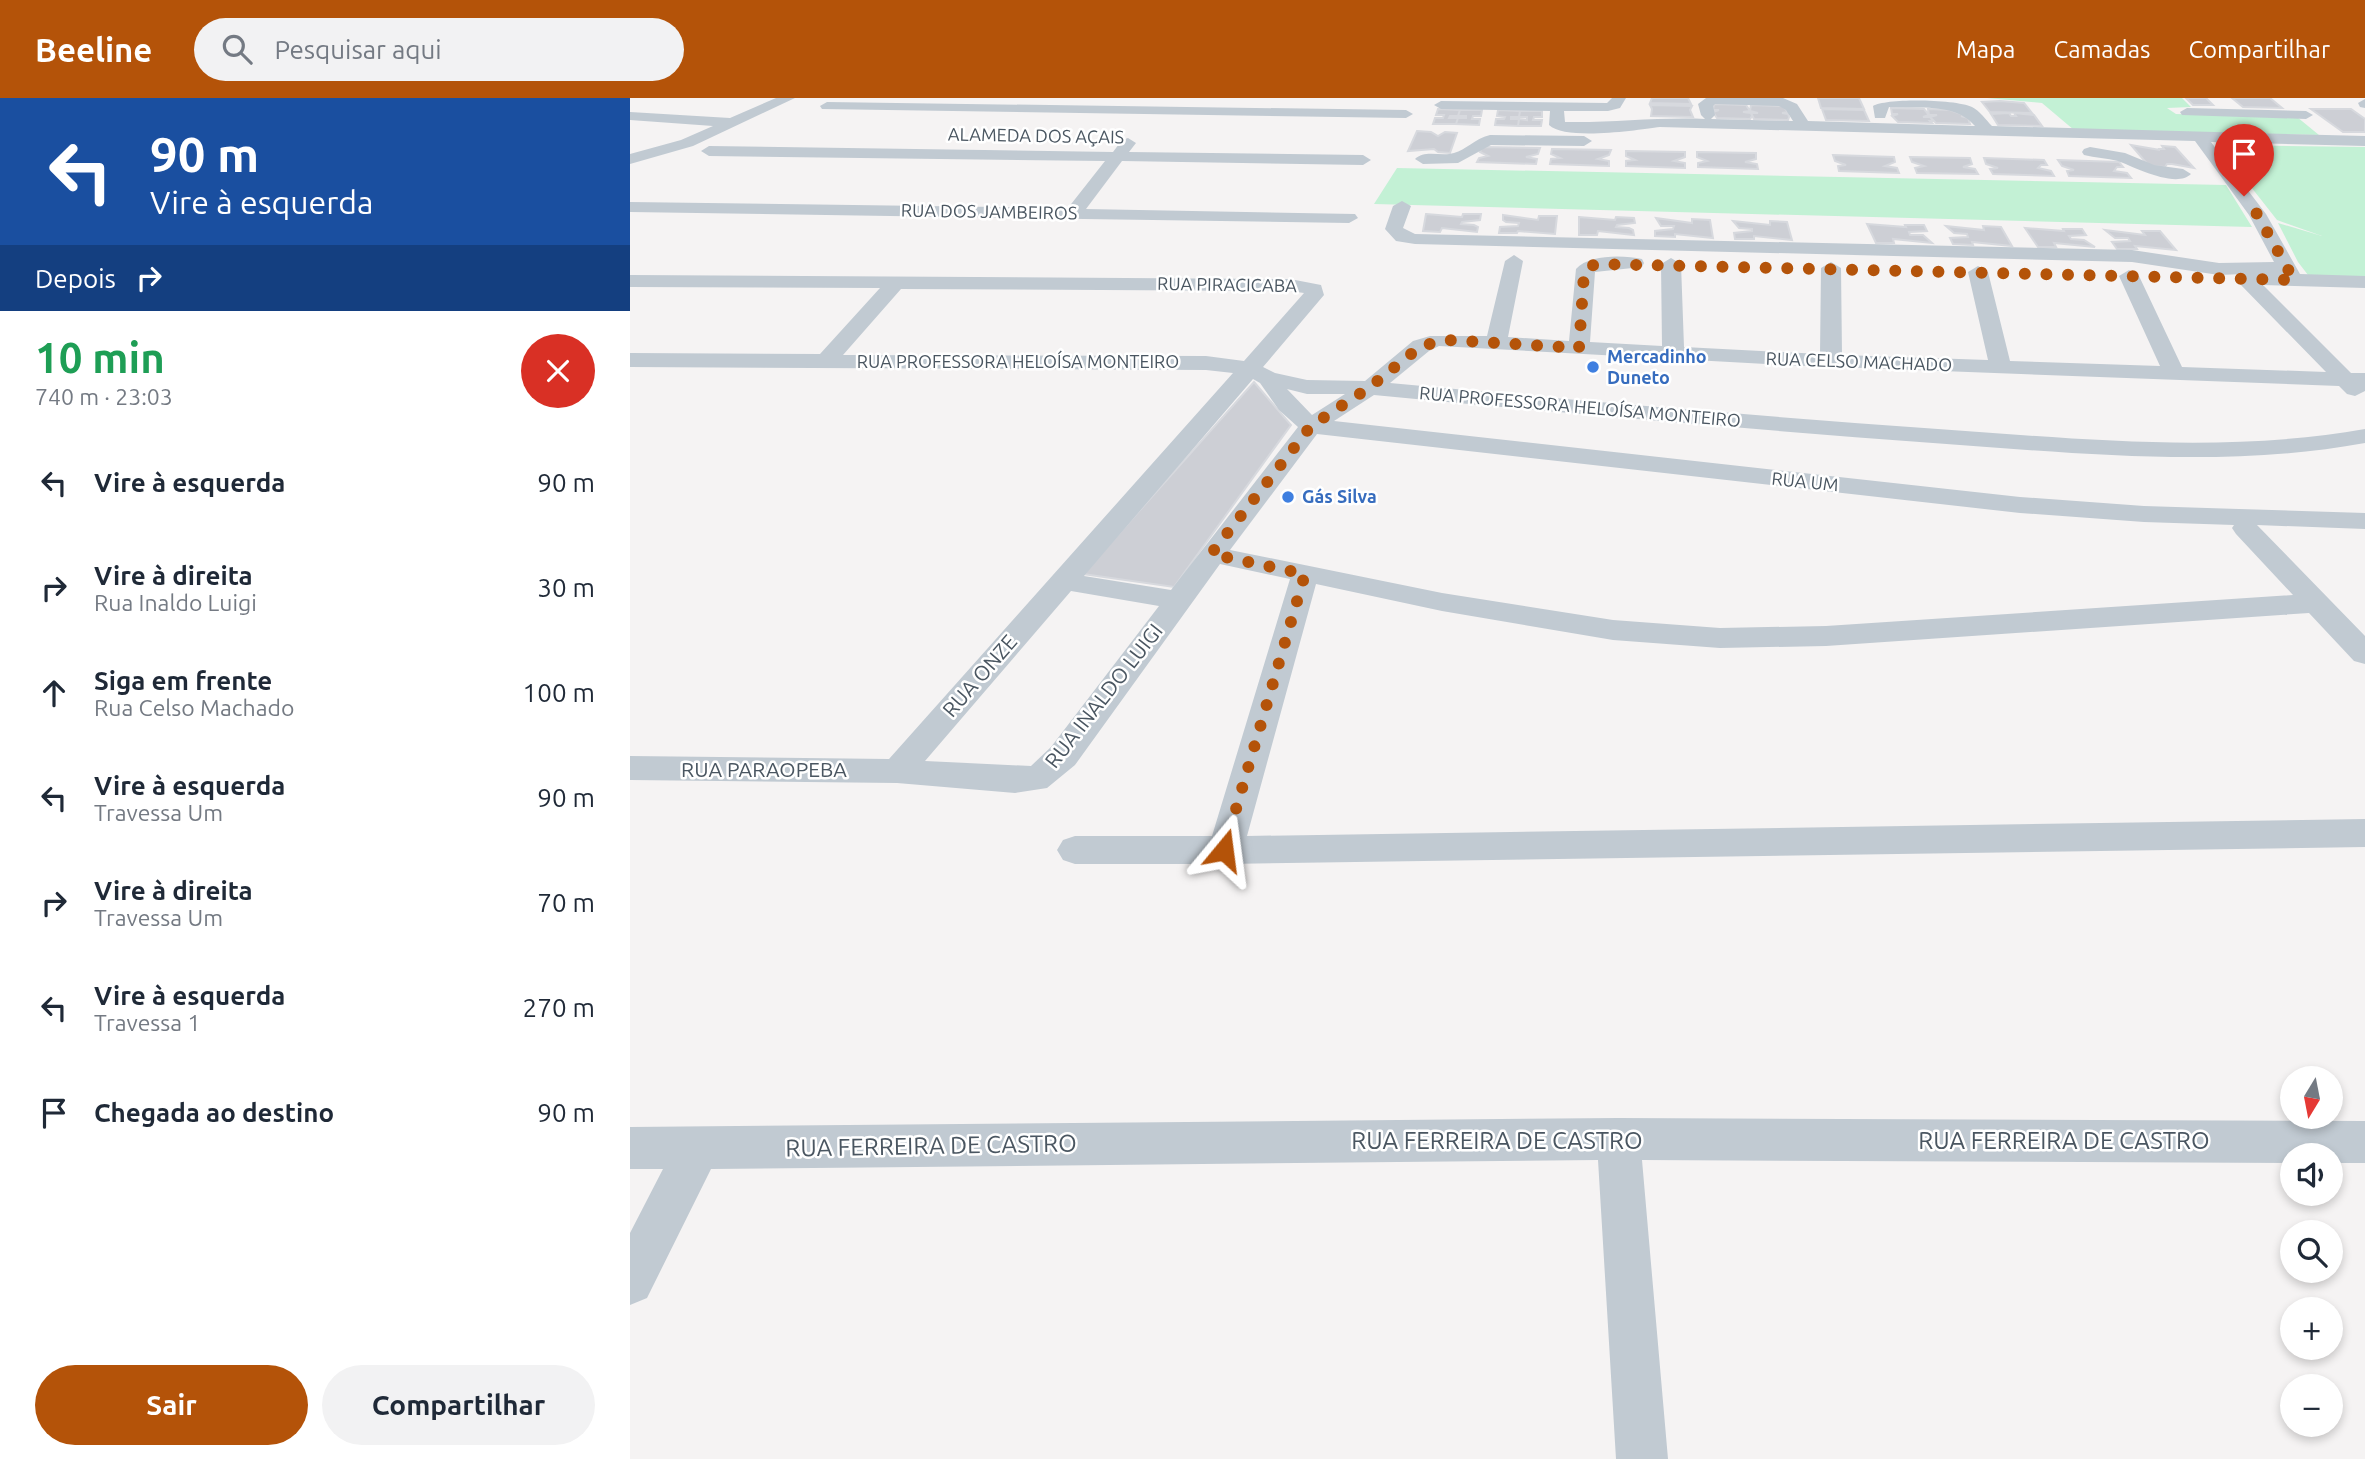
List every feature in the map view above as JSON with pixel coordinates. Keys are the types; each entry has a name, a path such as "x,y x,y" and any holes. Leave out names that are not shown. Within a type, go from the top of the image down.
{"street":[{"path":"630,104 642,98"},
{"path":"630,159 687,143 788,98"},
{"path":"1446,98 1441,104 1608,107 1615,105 1619,98"},
{"path":"2217,98 2234,112"},
{"path":"2295,98 2301,102 2306,114 2341,140"},
{"path":"1708,115 1705,104 1707,102 1729,99 1789,105 1803,126"},
{"path":"1880,115 1881,104 1902,100 1941,104 1965,108 1989,131"},
{"path":"1067,213 1148,104"},
{"path":"827,106 1148,104 1406,114"},
{"path":"1486,123 1488,105"},
{"path":"1557,106 1557,125 1564,127 1623,127 1660,122 2365,141"},
{"path":"2188,111 2306,114"},
{"path":"2048,115 2073,134 2083,152 2119,156 2150,170 2183,174"},
{"path":"630,116 733,123"},
{"path":"2200,137 2257,214 2290,274"},
{"path":"1423,159 1458,158 1480,143 1501,139 1631,142"},
{"name":"ALAMEDA DOS AÇAIS","path":"709,151 1363,160"},
{"path":"1402,206 1394,229 1397,234 1415,239 2132,256 2219,269 2365,282"},
{"name":"RUA DOS JAMBEIROS","path":"630,207 1349,218"},
{"path":"2182,263 2237,258 2272,242"},
{"path":"1496,342 1514,261"},
{"path":"1579,348 1586,269 1590,266 1609,263 1837,268 1831,361"},
{"path":"1671,264 1673,353"},
{"path":"1978,272 2001,367"},
{"path":"2174,372 2122,276 2246,279 2290,274"},
{"path":"2246,279 2356,380 2365,402"},
{"name":"RUA PIRACICABA","path":"630,281 1290,285 1314,289 1314,295 1260,374 1063,581"},
{"path":"826,361 895,283"},
{"name":"RUA CELSO MACHADO","path":"1370,387 1429,342 1448,340 1831,361 2356,380"},
{"name":"RUA PROFESSORA HELOÍSA MONTEIRO","path":"630,360 1180,362 1260,374 1307,387 1370,387 1686,418 2092,446 2169,449 2284,447 2346,441 2365,436"},
{"path":"1260,374 1287,405 1311,426"},
{"name":"RUA INALDO LUIGI","path":"897,771 1015,780 1035,779 1043,775 1063,756 1211,554 1311,426 1370,387"},
{"name":"RUA UM","path":"1311,426 2020,505 2144,514 2365,521"},
{"path":"2245,528 2365,654"},
{"path":"1211,554 1442,602 1613,630 1720,638 1826,636 2318,603"},
{"path":"1224,850 1305,574"},
{"path":"1063,581 1180,597"},
{"name":"RUA ONZE","path":"897,771 1063,581"},
{"name":"RUA PARAOPEBA","path":"630,768 897,771"},
{"path":"1075,850 2365,833"},
{"path":"1618,1139 1642,1459"},
{"name":"RUA FERREIRA DE CASTRO","path":"630,1149 1618,1139 2365,1142"},
{"path":"630,1281 698,1148"}],"green space":[{"path":"1987,98 2182,98 2191,107 2167,108 2176,114 2297,117 2319,135 2074,130 2042,103"},
{"path":"2218,145 2365,147 2365,277 2308,275 2298,262 2278,223 2322,236 2277,220"},
{"path":"1397,168 2226,185 2252,227 1374,204"}],"building":[{"path":"1652,98 1688,98 1691,104 1650,103"},
{"path":"1818,98 1859,98 1864,109 1821,108"},
{"path":"2186,98 2206,98 2213,105 2193,105"},
{"path":"2232,98 2270,98 2282,108 2243,107"},
{"path":"1982,102 2024,103 2032,113 1990,112"},
{"path":"1714,104 1746,105 1750,111 1743,112 1751,113 1752,116 1750,119 1717,118 1713,112 1719,110 1713,110"},
{"path":"1650,105 1692,106 1690,110 1693,117 1651,116"},
{"path":"1751,105 1783,106 1788,112 1782,113 1788,114 1788,120 1754,119 1751,113 1758,113 1750,111"},
{"path":"1891,108 1924,109 1929,115 1923,117 1930,117 1933,121 1898,122 1892,116 1898,114 1892,114"},
{"path":"1438,109 1460,110 1458,116 1449,118 1458,118 1456,124 1433,124 1435,118 1443,118 1444,115 1436,115"},
{"path":"1822,109 1864,110 1869,121 1826,120"},
{"path":"1928,109 1950,110 1967,116 1961,116 1968,118 1970,124 1936,123 1930,117 1937,115 1929,115"},
{"path":"2311,109 2351,109 2365,119 2365,132 2343,132"},
{"path":"1460,110 1482,110 1481,116 1473,116 1472,119 1480,119 1479,125 1456,124 1458,118 1466,118 1458,116"},
{"path":"1498,110 1520,111 1519,117 1511,117 1519,119 1518,126 1495,125 1496,119 1505,117 1497,116"},
{"path":"1520,111 1542,111 1542,117 1534,117 1533,120 1542,120 1541,126 1518,126 1519,119 1527,120 1527,117 1519,117"},
{"path":"2009,113 2011,116 2016,116 2014,113 2034,115 2042,126 1998,125 1991,114"},
{"path":"1417,131 1431,132 1438,136 1445,132 1457,133 1450,153 1434,149 1408,151"},
{"path":"2131,145 2160,150 2158,149 2164,149 2162,146 2175,147 2194,168 2172,164 2165,167 2149,166"},
{"path":"1482,147 1540,148 1538,154 1526,157 1537,159 1536,164 1477,162 1479,158 1488,156 1480,152"},
{"path":"1552,149 1611,150 1609,155 1598,159 1609,161 1609,166 1550,164 1551,159 1560,158 1551,154"},
{"path":"1626,151 1685,152 1685,157 1674,161 1685,163 1685,168 1626,166 1626,161 1635,160 1626,156"},
{"path":"1697,152 1756,153 1756,159 1745,162 1757,164 1758,169 1698,167 1698,163 1707,161 1697,157"},
{"path":"1833,155 1894,157 1895,162 1885,166 1897,168 1899,173 1839,171 1838,166 1846,165 1835,161"},
{"path":"1910,157 1970,158 1972,164 1963,167 1975,169 1978,174 1917,173 1915,168 1924,166 1912,162"},
{"path":"1984,158 2044,160 2047,165 2038,168 2051,171 2054,176 1993,174 1990,169 1998,168 1986,164"},
{"path":"2058,160 2119,162 2123,167 2117,167 2114,171 2127,173 2131,178 2069,176 2067,171 2074,170 2062,166"},
{"path":"1426,214 1462,217 1463,214 1481,214 1480,220 1461,224 1478,227 1477,232 1442,228 1440,232 1423,231"},
{"path":"1503,215 1538,220 1539,216 1557,216 1555,234 1518,231 1499,233 1500,227 1518,226 1519,223 1506,222"},
{"path":"1579,217 1615,220 1616,217 1634,218 1635,223 1616,227 1629,228 1634,235 1598,231 1597,235 1579,235"},
{"path":"1656,218 1692,223 1692,219 1710,220 1713,238 1675,234 1675,237 1655,236 1655,231 1673,229 1674,226 1661,226"},
{"path":"1733,221 1770,225 1770,221 1787,222 1792,240 1754,236 1754,239 1735,239 1734,233 1752,229 1739,228"},
{"path":"1867,224 1906,227 1905,225 1924,225 1927,231 1909,232 1910,235 1923,235 1932,243 1893,239 1894,243 1876,243"},
{"path":"1946,226 1984,230 1983,226 2001,227 2012,246 1972,242 1973,245 1953,244 1950,238 1968,237 1967,234 1954,233"},
{"path":"2025,228 2064,231 2063,229 2082,229 2086,235 2069,236 2071,239 2084,240 2095,247 2054,243 2056,247 2038,247"},
{"path":"2105,230 2145,235 2142,231 2160,231 2176,250 2135,246 2137,249 2117,249 2112,242 2130,241 2128,238 2115,238"},
{"path":"1254,382 1291,425 1174,587 1083,574"}],"place":[{"name":"Mercadinho Duneto","path":"1593,367"},
{"name":"Gás Silva","path":"1288,497"}],"route":[{"path":"1224,850 1305,574 1211,554 1311,426 1370,387 1421,346 1429,342 1448,340 1579,348 1584,273 1590,266 1598,264 2294,280 2244,196"}]}
